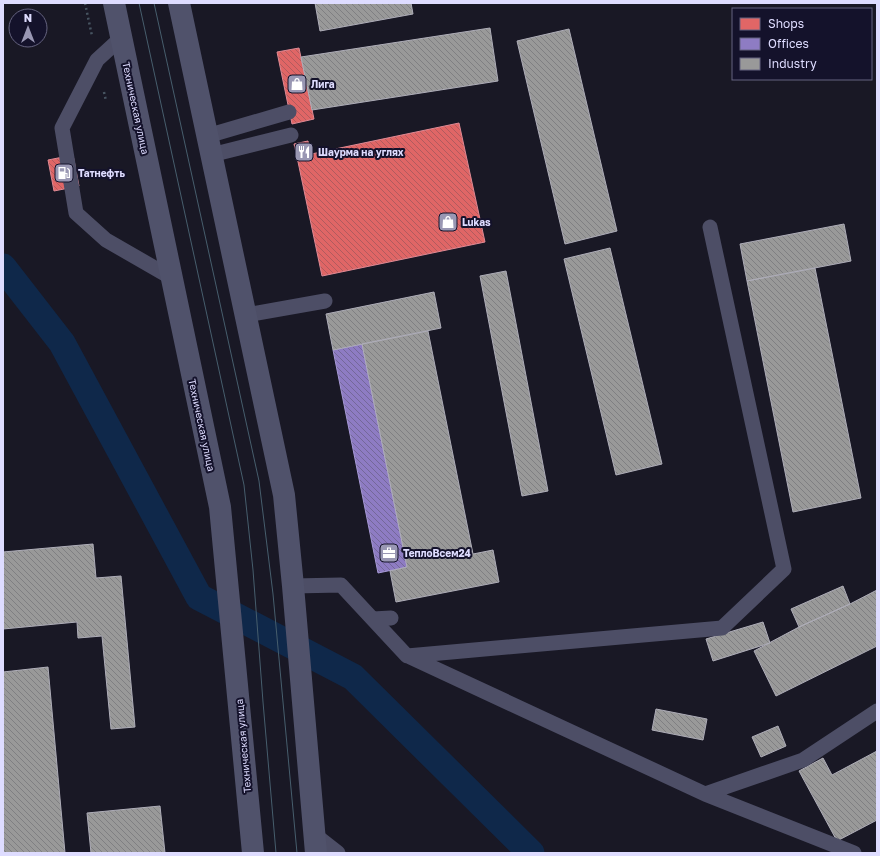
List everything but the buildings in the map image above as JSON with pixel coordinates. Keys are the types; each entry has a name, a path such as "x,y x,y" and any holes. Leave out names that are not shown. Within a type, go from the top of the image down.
{"main road":[{"name":"Техническая улица","path":"114,3 220,507 253,853"},
{"path":"179,3 284,495 316,844"}],"lane":[{"path":"121,38 97,60 62,128 76,213 106,240 172,278"},
{"path":"209,145 289,112"},
{"path":"209,145 290,135"},
{"path":"407,656 722,628 784,569 710,227"},
{"path":"246,315 324,301"},
{"path":"294,596 341,585 407,656 705,794 854,853"},
{"path":"373,620 391,618"},
{"path":"705,794 802,760 877,711"},
{"path":"316,844 338,853"}],"waterway":[{"path":"3,267 62,343 199,597 353,677 531,853"}],"tram line":[{"path":"139,3 244,485 253,570 276,853"},
{"path":"154,3 259,481 273,594 297,853"}],"place":[{"name":"Лига","path":"297,84"},
{"name":"Шаурма на углях","path":"304,152"},
{"name":"Татнефть","path":"64,173"},
{"name":"Lukas","path":"448,222"},
{"name":"ТеплоВсем24","path":"389,553"}]}
